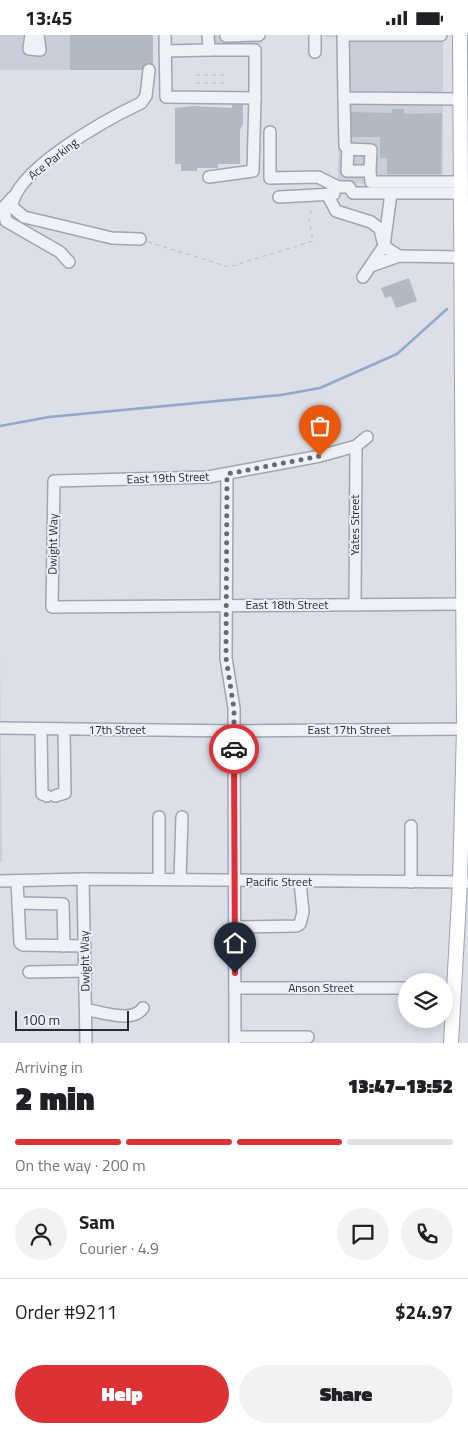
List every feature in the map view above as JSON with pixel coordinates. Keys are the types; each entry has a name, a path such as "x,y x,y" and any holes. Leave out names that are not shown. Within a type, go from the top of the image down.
{"main road":[{"path":"451,1043 464,882 463,604 465,422 460,257 464,221 460,188 464,135 460,99 460,39"}],"street":[{"path":"31,35 29,49 40,50 38,35"},
{"path":"165,35 166,97 254,98"},
{"path":"208,35 209,50"},
{"path":"226,50 226,35 259,35"},
{"path":"315,35 315,52"},
{"path":"370,171 347,171 348,149 345,146 343,35 440,35"},
{"path":"165,51 255,50 253,171 209,177"},
{"name":"Ace Parking","path":"69,262 60,253 6,221 4,207 29,176 88,131 141,103 146,96 149,70"},
{"path":"344,98 460,99"},
{"path":"270,132 270,178 318,177 338,187 349,187 353,193"},
{"path":"348,149 371,150 370,182 460,188"},
{"path":"279,197 391,193 460,188"},
{"path":"363,277 384,246 391,193"},
{"path":"328,195 336,211 370,222 380,229 384,246 399,256"},
{"path":"13,197 12,207 24,217 112,239 140,239"},
{"path":"371,265 399,256 460,257"},
{"name":"East 19th Street","path":"54,481 208,477 356,446 367,437"},
{"name":"Yates Street","path":"355,605 356,446"},
{"path":"227,474 226,658 234,709 235,1040 308,1037"},
{"name":"Dwight Way","path":"52,607 54,481"},
{"name":"East 18th Street","path":"52,607 463,604"},
{"name":"17th Street","path":"0,727 41,730 234,731"},
{"name":"East 17th Street","path":"234,731 464,729"},
{"path":"41,730 42,794 51,796 65,793 64,730"},
{"path":"159,817 159,879"},
{"path":"180,879 182,817"},
{"path":"411,826 411,882"},
{"name":"Dwight Way","path":"83,879 86,946 86,1043"},
{"name":"Pacific Street","path":"0,881 180,879 464,882"},
{"path":"17,881 20,943 23,945 86,946"},
{"path":"235,927 296,926 300,924 303,905 300,881"},
{"path":"18,903 63,904 64,946"},
{"path":"29,972 86,971"},
{"name":"Anson Street","path":"235,988 398,988"},
{"path":"86,1010 105,1012 119,1017 131,1016 143,1008"}],"path":[{"path":"196,75 226,75"},
{"path":"196,83 226,83"},
{"path":"140,239 229,267 313,241 308,220 314,195"}],"shaded area":[{"path":"0,35 70,35 70,70 0,70"},
{"path":"213,35 262,35 262,44 213,44"},
{"path":"325,35 385,35 443,39 443,186 338,183 339,103 346,38 325,37"},
{"path":"0,656 2,862 0,862"}],"building":[{"path":"70,35 153,35 153,70 70,70"},
{"path":"232,104 243,105 243,123 240,130 240,164 218,164 218,168 197,168 197,171 181,171 181,164 175,164 175,108 194,106 232,108"},
{"path":"392,109 404,109 404,114 442,113 441,174 387,174 387,158 380,158 380,137 348,137 348,112 392,113"},
{"path":"409,278 417,301 396,308 391,296 385,298 381,288"}],"waterway":[{"path":"0,426 49,417 281,395 320,388 397,354 447,309"}],"way so far":[{"path":"234,749 234,709 226,658 227,474 320,456"}],"route":[{"path":"234,749 235,973"}]}
